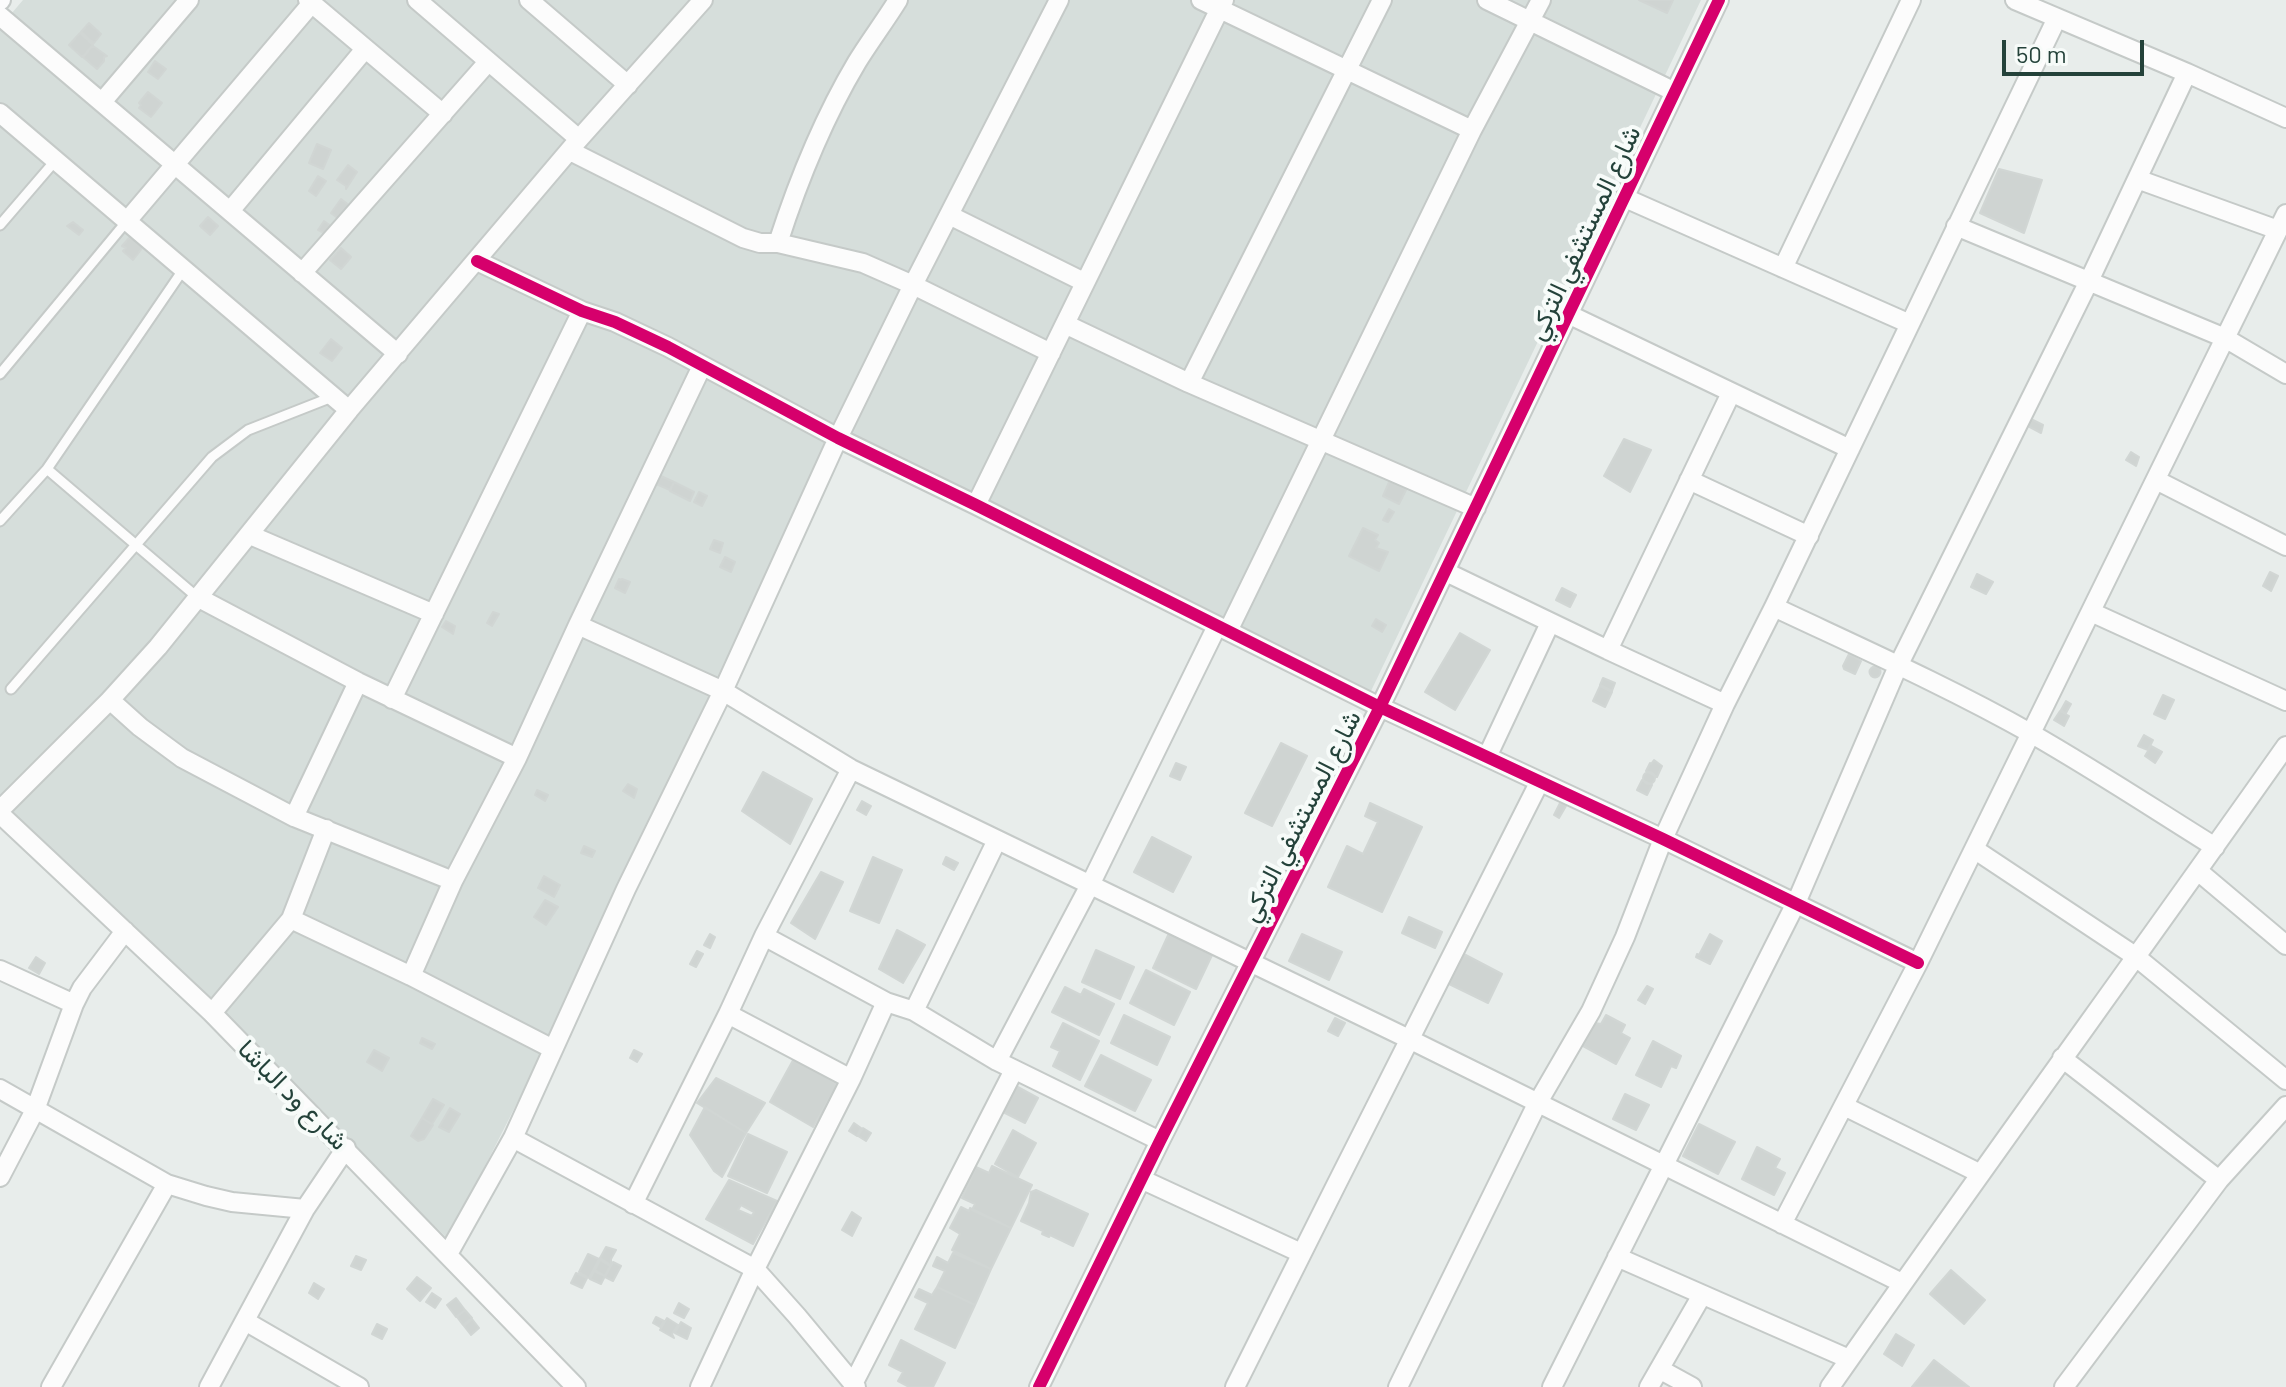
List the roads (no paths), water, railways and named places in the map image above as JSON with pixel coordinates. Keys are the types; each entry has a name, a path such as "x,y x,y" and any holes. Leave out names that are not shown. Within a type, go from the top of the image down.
{"street":[{"path":"102,102 189,0"},
{"path":"0,812 158,647 349,410 574,145 703,0"},
{"path":"778,243 815,145 856,64 898,0"},
{"path":"448,1254 513,1138 838,438 1059,0"},
{"path":"1201,0 1222,5 1472,130"},
{"path":"1189,383 1382,0"},
{"path":"1487,0 1675,92"},
{"path":"997,1061 1321,441 1472,130 1541,0"},
{"name":"شارع المستشفي التركي","path":"1039,1387 1380,707 1719,0"},
{"path":"1783,268 1911,0"},
{"path":"2015,0 2286,118"},
{"path":"127,221 310,2 443,114"},
{"path":"536,2 628,85"},
{"path":"430,4 574,145 743,238 863,263 1051,353"},
{"path":"976,505 1222,5"},
{"path":"0,16 398,354"},
{"path":"1398,1387 1537,1104 1591,1011 1625,937 1663,839 1725,704 1809,536 2057,18"},
{"path":"230,211 365,49"},
{"path":"302,273 488,62"},
{"path":"1552,1387 1796,903 1898,666 2089,281 2187,73"},
{"path":"0,113 349,410"},
{"path":"1782,1224 1918,963 2282,222 2137,179"},
{"path":"1625,198 1910,324"},
{"path":"949,215 1084,282"},
{"path":"1956,226 2225,338 2286,374"},
{"path":"477,261 582,311 615,322 838,438 1380,707 1663,839 1918,963"},
{"path":"392,699 582,311"},
{"path":"1570,315 1850,449"},
{"path":"1065,324 1189,383 1476,508"},
{"path":"411,976 453,881 517,758 702,366"},
{"path":"1608,650 1731,393"},
{"path":"1689,480 1809,536"},
{"path":"2156,480 2286,546"},
{"path":"250,535 434,614"},
{"path":"1446,572 1725,704"},
{"path":"197,597 358,682 517,758"},
{"path":"1774,607 2030,733 2106,777 2215,847"},
{"path":"2091,612 2286,701"},
{"path":"1487,757 1550,623"},
{"path":"578,625 723,691 851,769 1411,1040 1902,1283"},
{"path":"294,817 358,682"},
{"path":"110,700 182,758 294,817 453,881"},
{"path":"1830,1387 1979,1173 2286,746"},
{"path":"633,1204 764,936 851,769"},
{"path":"1235,1387 1539,783"},
{"name":"شارع ود الباشا","path":"0,812 212,1013 346,1148 448,1254 564,1383"},
{"path":"212,1013 291,919 326,829"},
{"path":"914,1011 997,840"},
{"path":"1974,849 2135,956 2286,1080"},
{"path":"2198,871 2286,945"},
{"path":"291,919 553,1049"},
{"path":"0,1177 35,1110 82,988 125,931"},
{"path":"764,936 886,1002 914,1011 1014,1070 1160,1141"},
{"path":"0,970 74,1004"},
{"path":"700,1387 886,1002"},
{"path":"728,1014 851,1079"},
{"path":"2062,1058 2219,1180"},
{"path":"513,1138 755,1269 854,1385 1014,1070"},
{"path":"0,1089 167,1184 232,1202 305,1209"},
{"path":"1844,1106 1979,1173"},
{"path":"2064,1387 2219,1180 2286,1106"},
{"path":"209,1387 305,1209 346,1148"},
{"path":"1141,1179 1301,1253"},
{"path":"51,1387 167,1184"},
{"path":"1617,1257 1849,1359"},
{"path":"1649,1387 1702,1295"},
{"path":"245,1321 359,1387"},
{"path":"1661,1370 1692,1387"}],"lane":[{"path":"0,225 55,161"},
{"path":"0,374 127,221"},
{"path":"0,521 47,469 183,270"},
{"path":"11,689 226,444 248,430 332,397"},
{"path":"47,469 197,597"},
{"path":"0,505 9,512"}]}
